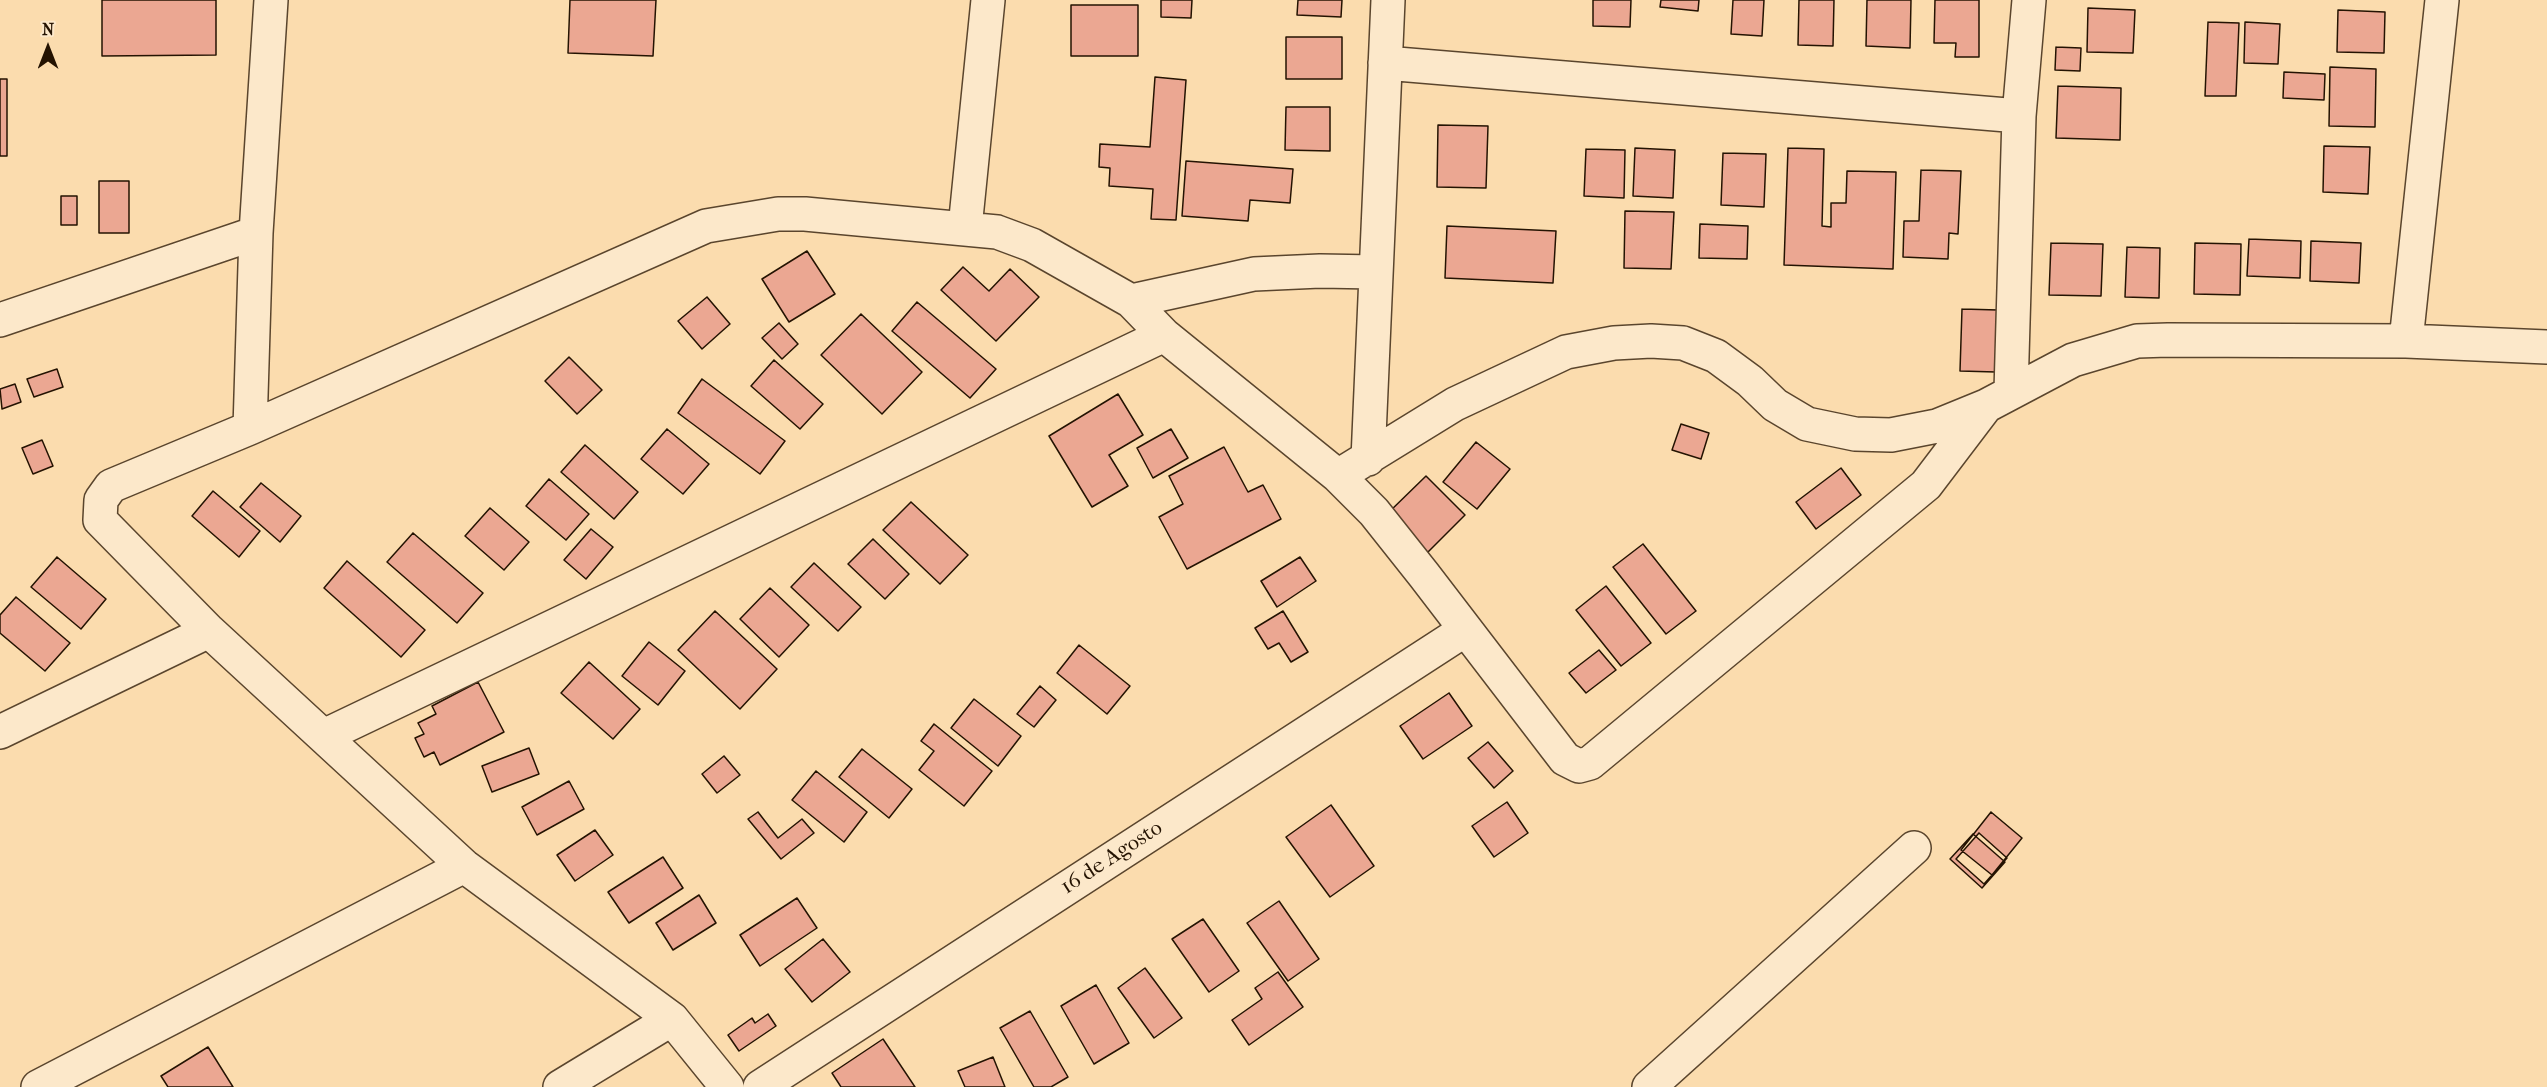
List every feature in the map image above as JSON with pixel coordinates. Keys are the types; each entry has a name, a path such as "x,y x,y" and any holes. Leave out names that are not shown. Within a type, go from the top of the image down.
{"street":[{"path":"250,428 256,233 271,0"},
{"path":"965,228 988,0"},
{"path":"1368,459 1388,0"},
{"path":"727,1087 672,1019 464,866 208,631 100,520 101,500 111,486 250,428 706,226 778,214 805,214 997,232 1032,245 1131,301 1164,334 1338,476 1374,512 1565,759 1579,766 1590,763 1926,485 1998,399 2029,0"},
{"path":"2406,341 2442,0"},
{"path":"1385,63 2019,116"},
{"path":"0,320 256,233"},
{"path":"1131,301 1254,274 1320,271 1376,272"},
{"path":"324,736 1164,334"},
{"path":"1338,476 1455,404 1566,352 1614,343 1651,341 1683,343 1716,356 1750,381 1775,405 1807,424 1856,434 1891,435 1937,426 1998,399 2073,360 2138,341 2406,341 2547,347"},
{"name":"16 de Agosto","path":"760,1087 1465,630"},
{"path":"0,732 208,631"},
{"path":"1649,1087 1914,848"},
{"path":"38,1087 464,866"},
{"path":"560,1087 672,1019"}],"building":[{"path":"102,0 216,0 216,55 102,56"},
{"path":"570,0 656,0 653,56 568,53"},
{"path":"1161,0 1192,0 1191,18 1161,17"},
{"path":"1298,0 1342,0 1341,17 1297,15"},
{"path":"1593,0 1631,0 1630,27 1593,26"},
{"path":"1661,0 1699,0 1698,11 1660,7"},
{"path":"1733,0 1764,0 1762,36 1731,34"},
{"path":"1799,0 1834,0 1833,46 1798,45"},
{"path":"1867,0 1911,0 1910,48 1866,46"},
{"path":"1935,0 1979,0 1979,57 1955,57 1956,43 1934,43"},
{"path":"1071,5 1138,5 1138,56 1071,56"},
{"path":"2088,8 2135,10 2133,53 2087,52"},
{"path":"2338,10 2385,12 2384,53 2337,52"},
{"path":"2208,22 2239,23 2236,96 2205,96"},
{"path":"2245,22 2280,24 2278,64 2244,63"},
{"path":"1286,37 1342,37 1342,79 1286,79"},
{"path":"2056,47 2081,48 2080,71 2055,70"},
{"path":"2330,67 2376,69 2375,127 2329,126"},
{"path":"2284,72 2325,74 2324,100 2283,98"},
{"path":"1155,77 1186,80 1176,220 1151,219 1153,189 1109,186 1110,168 1099,167 1100,144 1150,147"},
{"path":"0,79 7,79 7,156 0,156"},
{"path":"2058,86 2121,88 2120,140 2056,138"},
{"path":"1286,107 1330,107 1330,151 1285,150"},
{"path":"1438,125 1488,126 1486,188 1437,187"},
{"path":"2324,146 2370,147 2368,194 2323,192"},
{"path":"1635,148 1675,150 1673,198 1633,196"},
{"path":"1788,148 1824,149 1822,226 1831,227 1831,203 1846,203 1847,171 1896,172 1893,269 1784,265"},
{"path":"1586,149 1625,150 1624,198 1584,196"},
{"path":"1723,153 1766,154 1764,207 1721,205"},
{"path":"1186,161 1293,169 1290,203 1250,200 1248,221 1182,216"},
{"path":"1921,170 1961,171 1958,234 1949,233 1948,259 1903,257 1904,221 1919,221"},
{"path":"99,181 129,181 129,233 99,233"},
{"path":"61,196 77,196 77,225 61,225"},
{"path":"1625,211 1674,212 1671,269 1624,268"},
{"path":"1700,224 1748,226 1747,259 1699,258"},
{"path":"1447,226 1556,231 1553,283 1445,278"},
{"path":"2249,239 2301,241 2300,278 2247,276"},
{"path":"2311,241 2361,243 2359,283 2310,281"},
{"path":"2051,243 2103,244 2101,296 2049,295"},
{"path":"2195,243 2241,244 2240,295 2194,294"},
{"path":"2127,247 2160,248 2159,298 2125,297"},
{"path":"807,251 835,294 789,322 762,279"},
{"path":"963,267 989,291 1010,269 1039,297 996,341 941,290"},
{"path":"707,297 730,324 702,349 678,321"},
{"path":"917,302 996,369 970,398 892,331"},
{"path":"1962,309 1998,310 1996,372 1960,371"},
{"path":"861,314 922,372 882,414 821,355"},
{"path":"779,323 798,344 782,359 762,338"},
{"path":"569,357 602,390 577,414 545,381"},
{"path":"774,360 823,404 800,429 751,386"},
{"path":"57,369 63,387 34,397 27,379"},
{"path":"702,379 785,441 760,474 678,413"},
{"path":"15,384 21,402 2,409 0,389"},
{"path":"1118,394 1143,435 1109,455 1128,486 1092,507 1049,436"},
{"path":"1681,424 1709,433 1701,459 1672,450"},
{"path":"667,429 709,464 683,494 641,459"},
{"path":"1171,429 1188,458 1153,478 1137,448"},
{"path":"42,440 53,466 33,474 22,448"},
{"path":"1476,442 1510,469 1477,509 1443,482"},
{"path":"585,445 638,492 614,519 561,472"},
{"path":"1224,447 1248,492 1263,485 1281,519 1187,569 1159,517 1183,504 1169,476"},
{"path":"1841,468 1861,495 1816,529 1796,502"},
{"path":"1426,476 1465,515 1426,554 1386,515"},
{"path":"549,479 589,514 566,540 526,506"},
{"path":"261,483 301,516 280,542 240,507"},
{"path":"213,491 260,531 239,557 192,516"},
{"path":"911,502 968,555 940,584 883,530"},
{"path":"490,508 529,542 504,570 465,536"},
{"path":"591,529 613,547 586,579 564,560"},
{"path":"413,533 483,593 457,623 387,562"},
{"path":"873,539 909,574 885,599 848,564"},
{"path":"1643,544 1696,611 1666,634 1613,567"},
{"path":"57,557 106,599 81,629 31,587"},
{"path":"1300,557 1316,581 1277,607 1261,581"},
{"path":"347,561 425,630 401,657 324,588"},
{"path":"814,563 861,607 838,631 791,587"},
{"path":"1606,586 1651,643 1621,666 1576,610"},
{"path":"770,588 809,625 779,657 740,619"},
{"path":"16,597 70,643 45,671 0,633 0,615"},
{"path":"715,611 777,669 740,709 678,650"},
{"path":"1283,611 1308,652 1291,662 1279,643 1268,649 1255,628"},
{"path":"649,642 685,671 658,705 622,676"},
{"path":"1079,645 1130,686 1107,714 1057,673"},
{"path":"1599,650 1616,670 1586,693 1569,673"},
{"path":"589,662 640,709 613,739 561,693"},
{"path":"478,682 504,732 440,765 434,752 424,757 415,738 424,734 418,723 436,714 432,706"},
{"path":"1040,686 1056,700 1034,727 1017,714"},
{"path":"1449,693 1472,726 1423,759 1400,726"},
{"path":"974,699 1021,736 998,766 951,728"},
{"path":"934,724 992,771 964,806 919,770 934,751 921,741"},
{"path":"1488,742 1513,771 1494,788 1468,758"},
{"path":"529,748 539,774 492,792 482,766"},
{"path":"862,749 912,789 889,818 839,777"},
{"path":"724,756 740,775 717,793 702,774"},
{"path":"816,771 867,812 844,842 792,800"},
{"path":"569,781 584,809 537,835 522,807"},
{"path":"1507,802 1528,833 1494,857 1472,826"},
{"path":"1331,805 1374,866 1330,897 1286,837"},
{"path":"758,812 778,838 802,819 814,833 781,859 748,819"},
{"path":"1991,812 2022,838 1992,875 1961,850"},
{"path":"595,830 613,855 575,881 557,855"},
{"path":"1979,833 2007,858 1984,884 1956,859"},
{"path":"1973,834 2005,862 1982,888 1950,859"},
{"path":"663,857 683,888 629,923 608,892"},
{"path":"699,895 716,923 673,950 656,923"},
{"path":"797,898 817,928 760,966 740,935"},
{"path":"1279,901 1319,959 1288,981 1247,923"},
{"path":"1203,919 1239,971 1209,992 1172,939"},
{"path":"823,939 850,972 812,1002 785,969"},
{"path":"1145,968 1182,1018 1154,1038 1118,988"},
{"path":"1278,972 1303,1007 1249,1045 1232,1020 1262,999 1255,988"},
{"path":"1096,985 1129,1043 1094,1064 1061,1006"},
{"path":"1030,1011 1068,1077 1051,1087 1034,1087 1000,1028"},
{"path":"768,1014 776,1026 739,1051 728,1035 752,1018 755,1023"},
{"path":"883,1039 915,1087 841,1087 832,1073"},
{"path":"208,1047 233,1087 168,1087 161,1076"},
{"path":"993,1057 1005,1087 965,1087 958,1071"}]}
